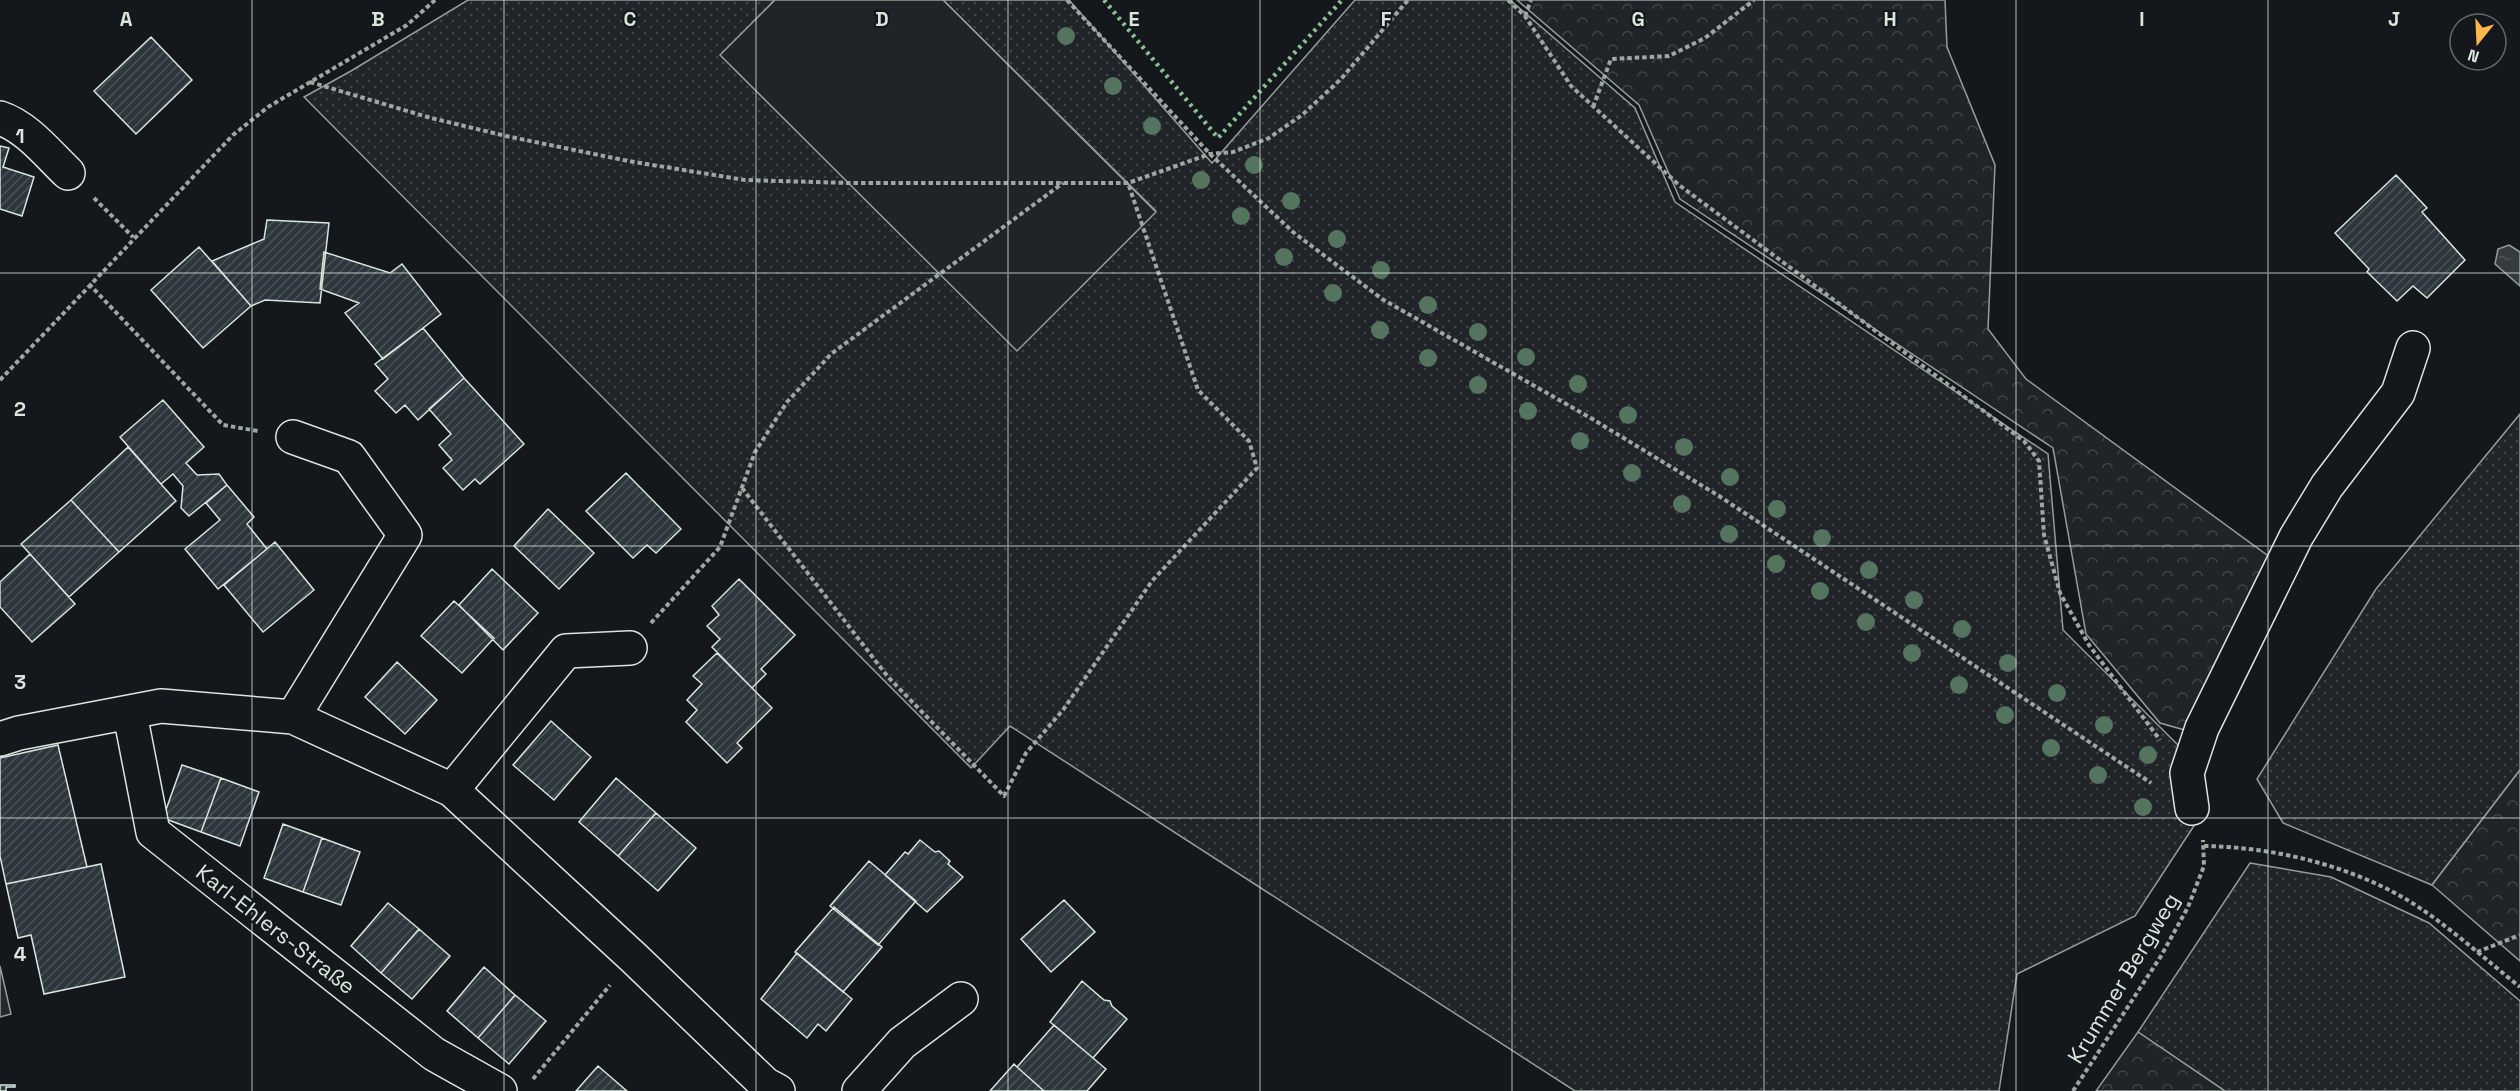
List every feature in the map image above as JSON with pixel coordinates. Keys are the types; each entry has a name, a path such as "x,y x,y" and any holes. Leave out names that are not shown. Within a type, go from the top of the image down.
{"street":[{"path":"0,118 23,131 68,173"},
{"path":"2193,808 2187,773 2202,728 2296,537 2327,486 2398,393 2413,348"},
{"path":"293,437 349,457 405,535 293,717"},
{"path":"452,790 566,651 630,648"},
{"path":"0,740 19,733 130,714 160,706 293,717 452,790 634,958 765,1084 778,1091"},
{"name":"Karl-Ehlers-Straße","path":"130,714 153,832 434,1054 500,1091"},
{"path":"859,1091 902,1043 961,999"}],"path":[{"path":"0,380 88,284 233,135 268,106 407,25 435,0"},
{"path":"1067,0 1209,154 1293,232 1382,299 1589,417 1719,496 2155,786 2193,808"},
{"path":"310,82 431,118 506,136 628,161 745,180 849,183 1128,183 1209,154 1233,152 1269,138 1302,115 1341,80 1408,0"},
{"path":"1508,0 1525,16 1571,86 1679,185 2025,441 2040,461 2044,535 2060,593 2089,645 2187,773"},
{"path":"1525,16 1531,0"},
{"path":"1593,107 1611,59 1669,56 1705,38 1754,0"},
{"path":"68,173 134,237"},
{"path":"658,615 720,547 755,452 787,402 831,354 1064,182"},
{"path":"742,488 888,677 1004,796 1026,753 1063,710 1152,581 1257,468 1249,441 1198,390 1128,183"},
{"path":"88,284 223,425 293,437"},
{"name":"Krummer Bergweg","path":"2073,1091 2161,956 2188,907 2204,866 2204,846 2244,847 2339,869 2405,899 2476,952"},
{"path":"2476,952 2520,935"},
{"path":"2476,952 2520,987"},
{"path":"538,1074 607,988"}],"green space":[{"path":"468,0 775,0 721,55 1156,211 943,0 1069,0 1212,163 1355,0 1510,0 1635,108 1675,202 2048,454 2063,630 2194,761 2203,812 2135,916 2017,974 1999,1091 1575,1091 1010,726 971,768 304,97"},
{"path":"775,0 943,0 1156,212 1017,351 720,55"},
{"path":"1517,0 1945,0 1947,47 1995,165 1988,329 2026,379 2282,566 2192,732 2160,723 2086,634 2053,448 1680,199 1639,105"},
{"path":"2520,414 2520,770 2432,885 2283,823 2257,779 2376,589"},
{"path":"2520,770 2520,961 2432,885"},
{"path":"2250,863 2331,877 2429,923 2520,1001 2520,1091 2225,1091 2138,1032"},
{"path":"2138,1032 2225,1091 2096,1091"}],"shaded area":[{"path":"0,966 11,1014 0,1017"}],"water":[{"path":"2509,245 2520,252 2520,286 2495,264 2498,249"}],"building":[{"path":"151,37 192,80 136,134 94,91"},
{"path":"0,146 9,148 3,167 34,177 22,216 0,209"},
{"path":"2396,175 2427,208 2422,212 2465,260 2427,298 2413,286 2397,301 2367,272 2369,269 2335,233"},
{"path":"267,220 329,223 320,303 265,300 251,306 212,261 264,239"},
{"path":"199,247 251,306 203,348 151,290"},
{"path":"324,252 390,273 402,264 441,314 383,359 345,313 359,303 320,289"},
{"path":"423,328 464,378 418,420 405,405 396,413 375,391 388,379 375,364"},
{"path":"464,378 524,444 480,484 475,479 463,490 443,468 452,460 439,445 451,434 429,409"},
{"path":"163,400 204,447 186,463 197,475 219,474 227,485 189,516 181,508 183,486 173,474 161,484 120,437"},
{"path":"128,447 176,501 119,552 71,500"},
{"path":"626,473 681,529 656,553 647,545 633,558 586,511"},
{"path":"227,485 254,517 247,524 267,549 218,589 185,549 220,520 206,503"},
{"path":"71,500 119,552 69,597 21,544"},
{"path":"548,509 594,553 559,589 514,546"},
{"path":"275,542 314,590 263,632 224,585"},
{"path":"30,554 75,604 32,642 0,607 0,582"},
{"path":"492,569 538,613 503,650 459,605"},
{"path":"739,579 795,635 761,669 766,674 752,688 712,647 720,639 707,626 719,615 712,606"},
{"path":"454,601 494,638 462,673 421,636"},
{"path":"717,653 772,708 737,743 742,748 727,763 686,722 697,710 687,700 702,684 693,676"},
{"path":"397,662 437,700 405,734 365,697"},
{"path":"551,721 591,757 554,800 513,765"},
{"path":"58,745 87,867 6,884 0,856 0,758"},
{"path":"182,765 221,778 201,832 163,818"},
{"path":"221,778 259,792 240,846 201,832"},
{"path":"616,778 656,813 618,856 579,822"},
{"path":"656,813 696,848 658,891 618,856"},
{"path":"283,824 322,838 303,892 264,878"},
{"path":"322,838 360,852 341,905 303,892"},
{"path":"920,840 935,852 939,851 950,861 948,864 963,877 927,912 885,875 905,852 908,854"},
{"path":"869,861 916,901 878,945 830,906"},
{"path":"101,864 125,977 44,994 31,935 18,938 6,884"},
{"path":"1064,900 1095,932 1051,972 1021,939"},
{"path":"388,903 419,929 381,973 351,946"},
{"path":"834,907 882,947 843,992 795,952"},
{"path":"419,929 450,956 412,999 381,973"},
{"path":"797,953 852,999 826,1031 818,1024 807,1038 761,999"},
{"path":"484,967 515,995 478,1038 447,1011"},
{"path":"1082,981 1104,1000 1110,1001 1112,1006 1127,1019 1093,1058 1050,1022"},
{"path":"515,995 546,1021 509,1064 478,1038"},
{"path":"1054,1025 1106,1069 1087,1091 1044,1091 1017,1067"},
{"path":"1014,1064 1017,1067 1044,1091 990,1091"},
{"path":"598,1066 620,1085 627,1091 576,1091"},
{"path":"0,1085 15,1085 15,1087 6,1087 6,1091 0,1091"}],"hedge":[{"path":"1104,0 1218,138 1342,0"}]}
